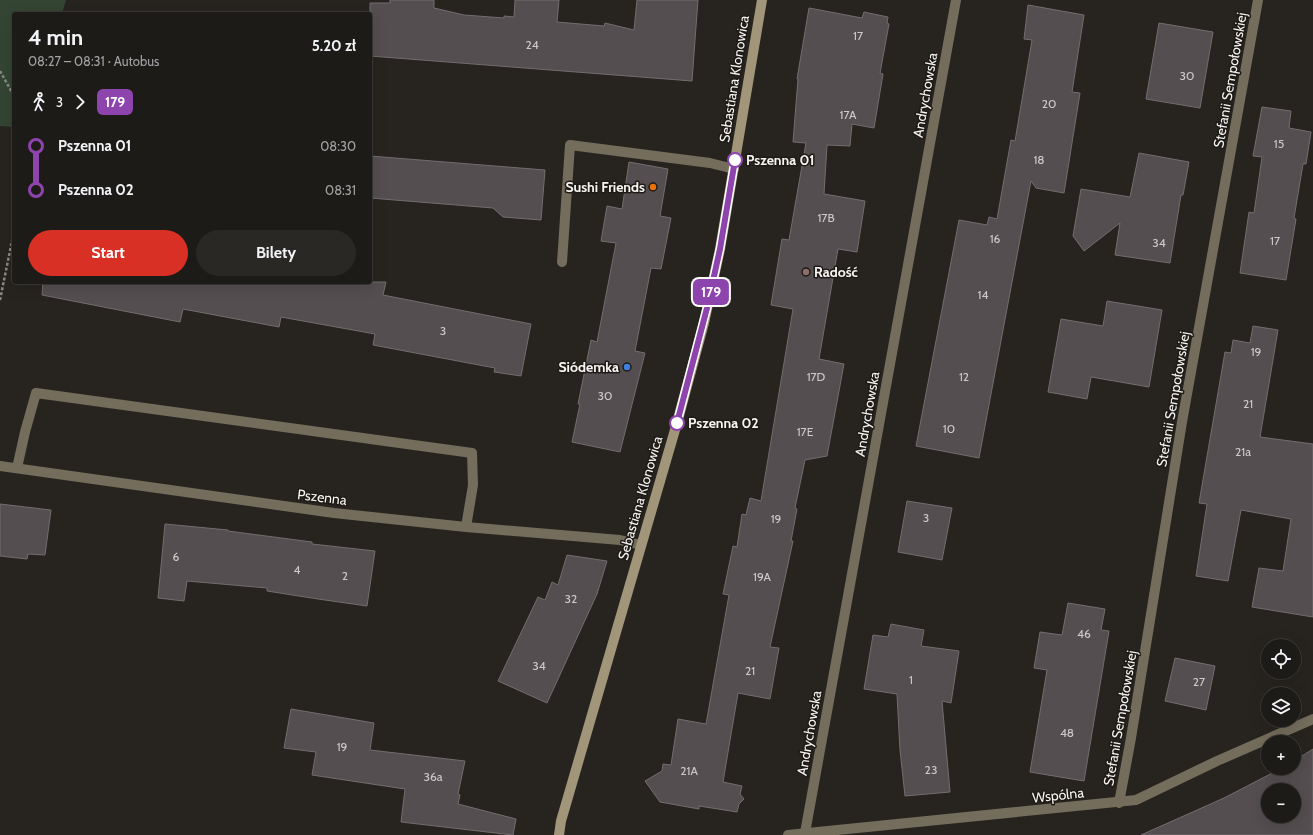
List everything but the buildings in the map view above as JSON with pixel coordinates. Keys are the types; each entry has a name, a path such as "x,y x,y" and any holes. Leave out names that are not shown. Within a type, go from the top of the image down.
{"street":[{"name":"Sebastiana Klonowica","path":"558,835 677,423 704,323 720,249 762,0"},
{"name":"Andrychowska","path":"805,833 956,0"},
{"name":"Stefanii Sempołowskiej","path":"1119,803 1131,738 1182,422 1258,0"},
{"path":"562,262 570,145 710,163 734,169"},
{"path":"17,468 36,393 472,453 473,486 466,527"},
{"name":"Pszenna","path":"0,466 334,513 466,527 620,540 641,545"},
{"name":"Wspólna","path":"788,835 1119,803 1136,800 1217,761 1313,719"}],"path":[{"path":"0,71 12,92"},
{"path":"0,300 12,241"}],"green space":[{"path":"0,0 66,0 63,12 12,12 12,127 0,126"}],"bus line":[{"name":"179","path":"677,423 704,323 720,249 735,160"}],"place":[{"name":"Pszenna 01","path":"735,160"},
{"name":"Sushi Friends","path":"653,187"},
{"name":"Radość","path":"806,272"},
{"name":"Siódemka","path":"627,367"},
{"name":"Pszenna 02","path":"677,423"}]}
